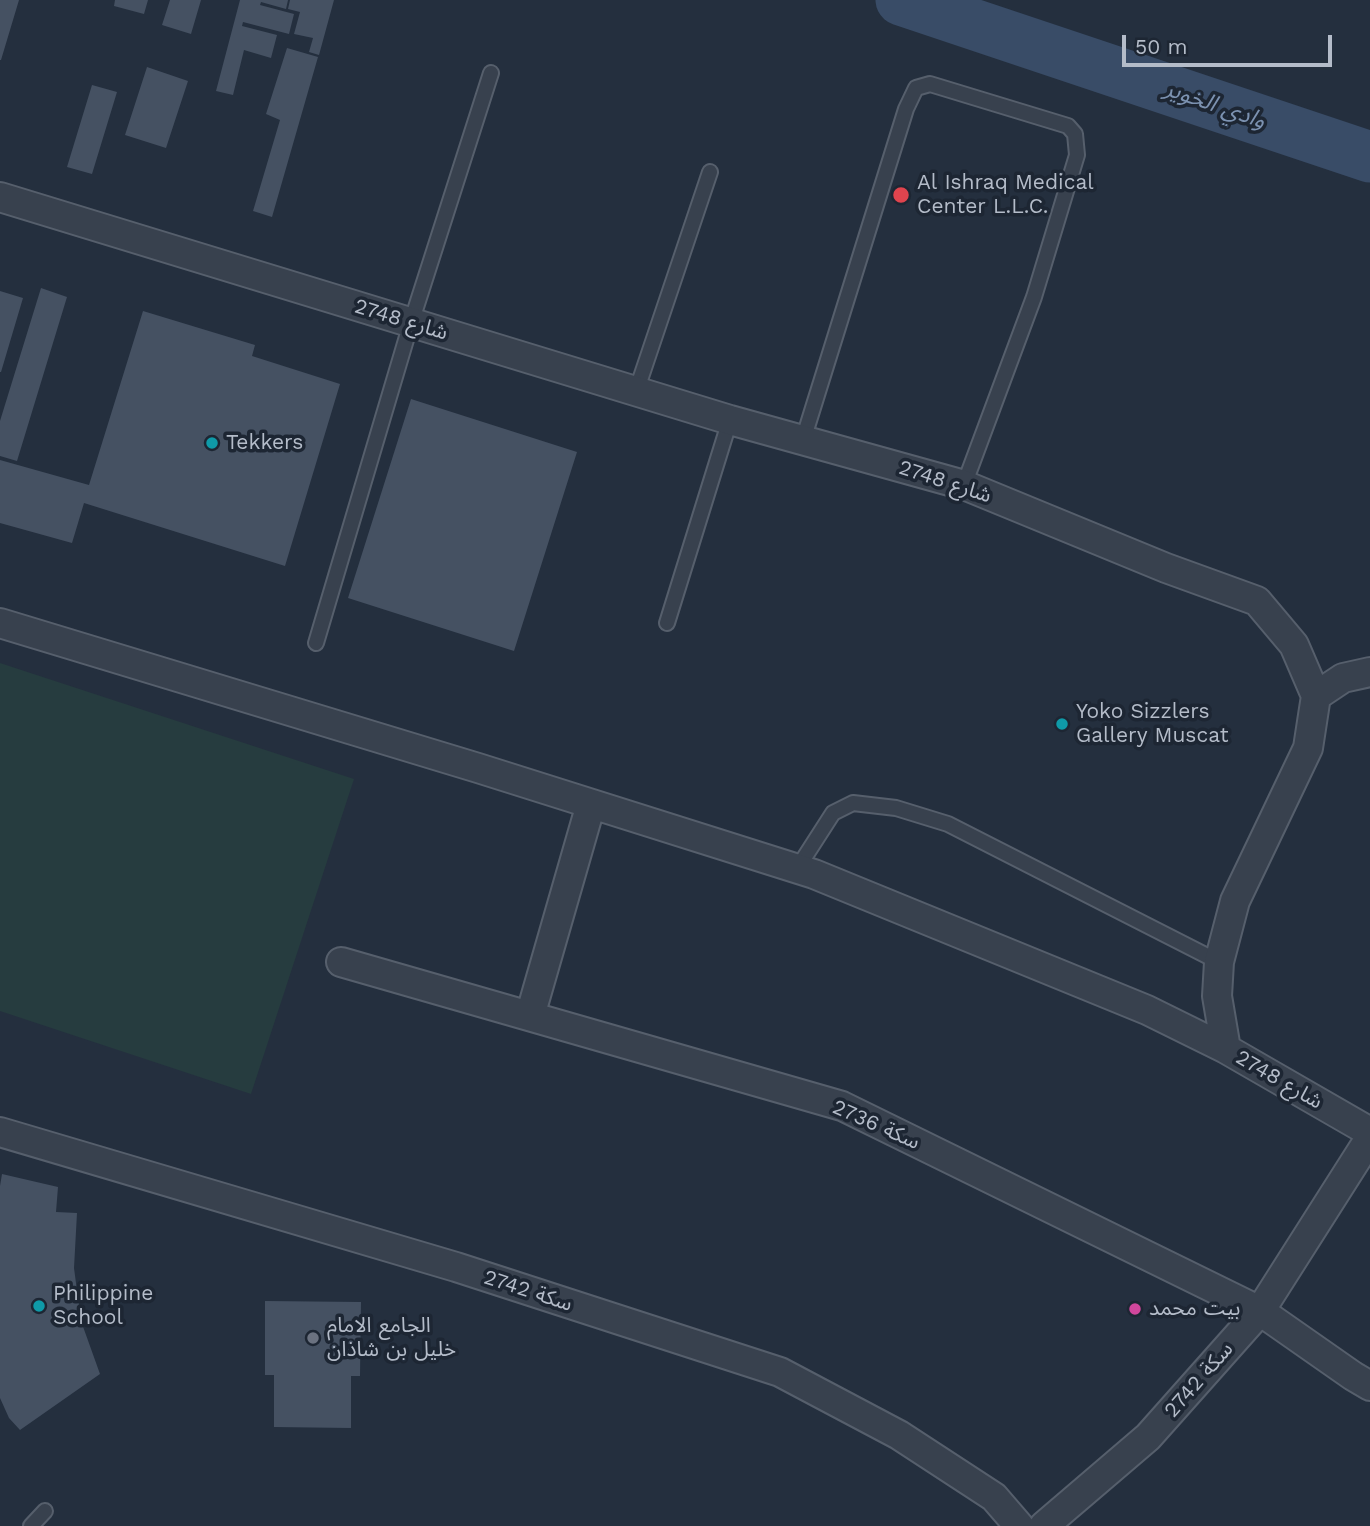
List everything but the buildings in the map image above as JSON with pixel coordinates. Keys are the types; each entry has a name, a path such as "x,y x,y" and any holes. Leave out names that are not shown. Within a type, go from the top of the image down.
{"street":[{"name":"شارع 2748","path":"0,197 636,392 964,485 1166,568 1257,601 1294,645 1315,696 1308,748 1235,901 1219,962 1217,996 1226,1049 1370,1132"},
{"path":"0,623 478,768 797,869 1147,1010 1226,1049"},
{"path":"1315,696 1343,678 1370,672"},
{"path":"530,1016 591,804"},
{"name":"سكة 2736","path":"341,962 842,1106 1260,1311 1370,1386"},
{"name":"سكة 2742","path":"0,1132 456,1268 780,1372 899,1435 994,1497 1019,1526"},
{"name":"سكة 2742","path":"1044,1526 1148,1437 1260,1311 1370,1139"}],"lane":[{"path":"316,643 411,323 491,73"},
{"path":"803,440 906,109 916,88 930,84 1068,125 1075,134 1077,155 1034,297 964,485"},
{"path":"636,392 710,172"},
{"path":"667,623 730,420"},
{"path":"797,869 833,813 853,803 896,808 948,824 1219,962"},
{"path":"31,1526 45,1511"}],"green space":[{"path":"0,663 354,779 251,1094 0,1011"}],"waterway":[{"name":"وادي الخوير","path":"901,0 1370,157"}],"place":[{"name":"Al Ishraq Medical Center L.L.C.","path":"901,195"},
{"name":"Tekkers","path":"212,443"},
{"name":"Yoko Sizzlers Gallery Muscat","path":"1062,724"},
{"name":"Philippine School","path":"39,1306"},
{"name":"بيت محمد","path":"1135,1309"},
{"name":"الجامع الامام خليل بن شاذان","path":"313,1338"}]}
